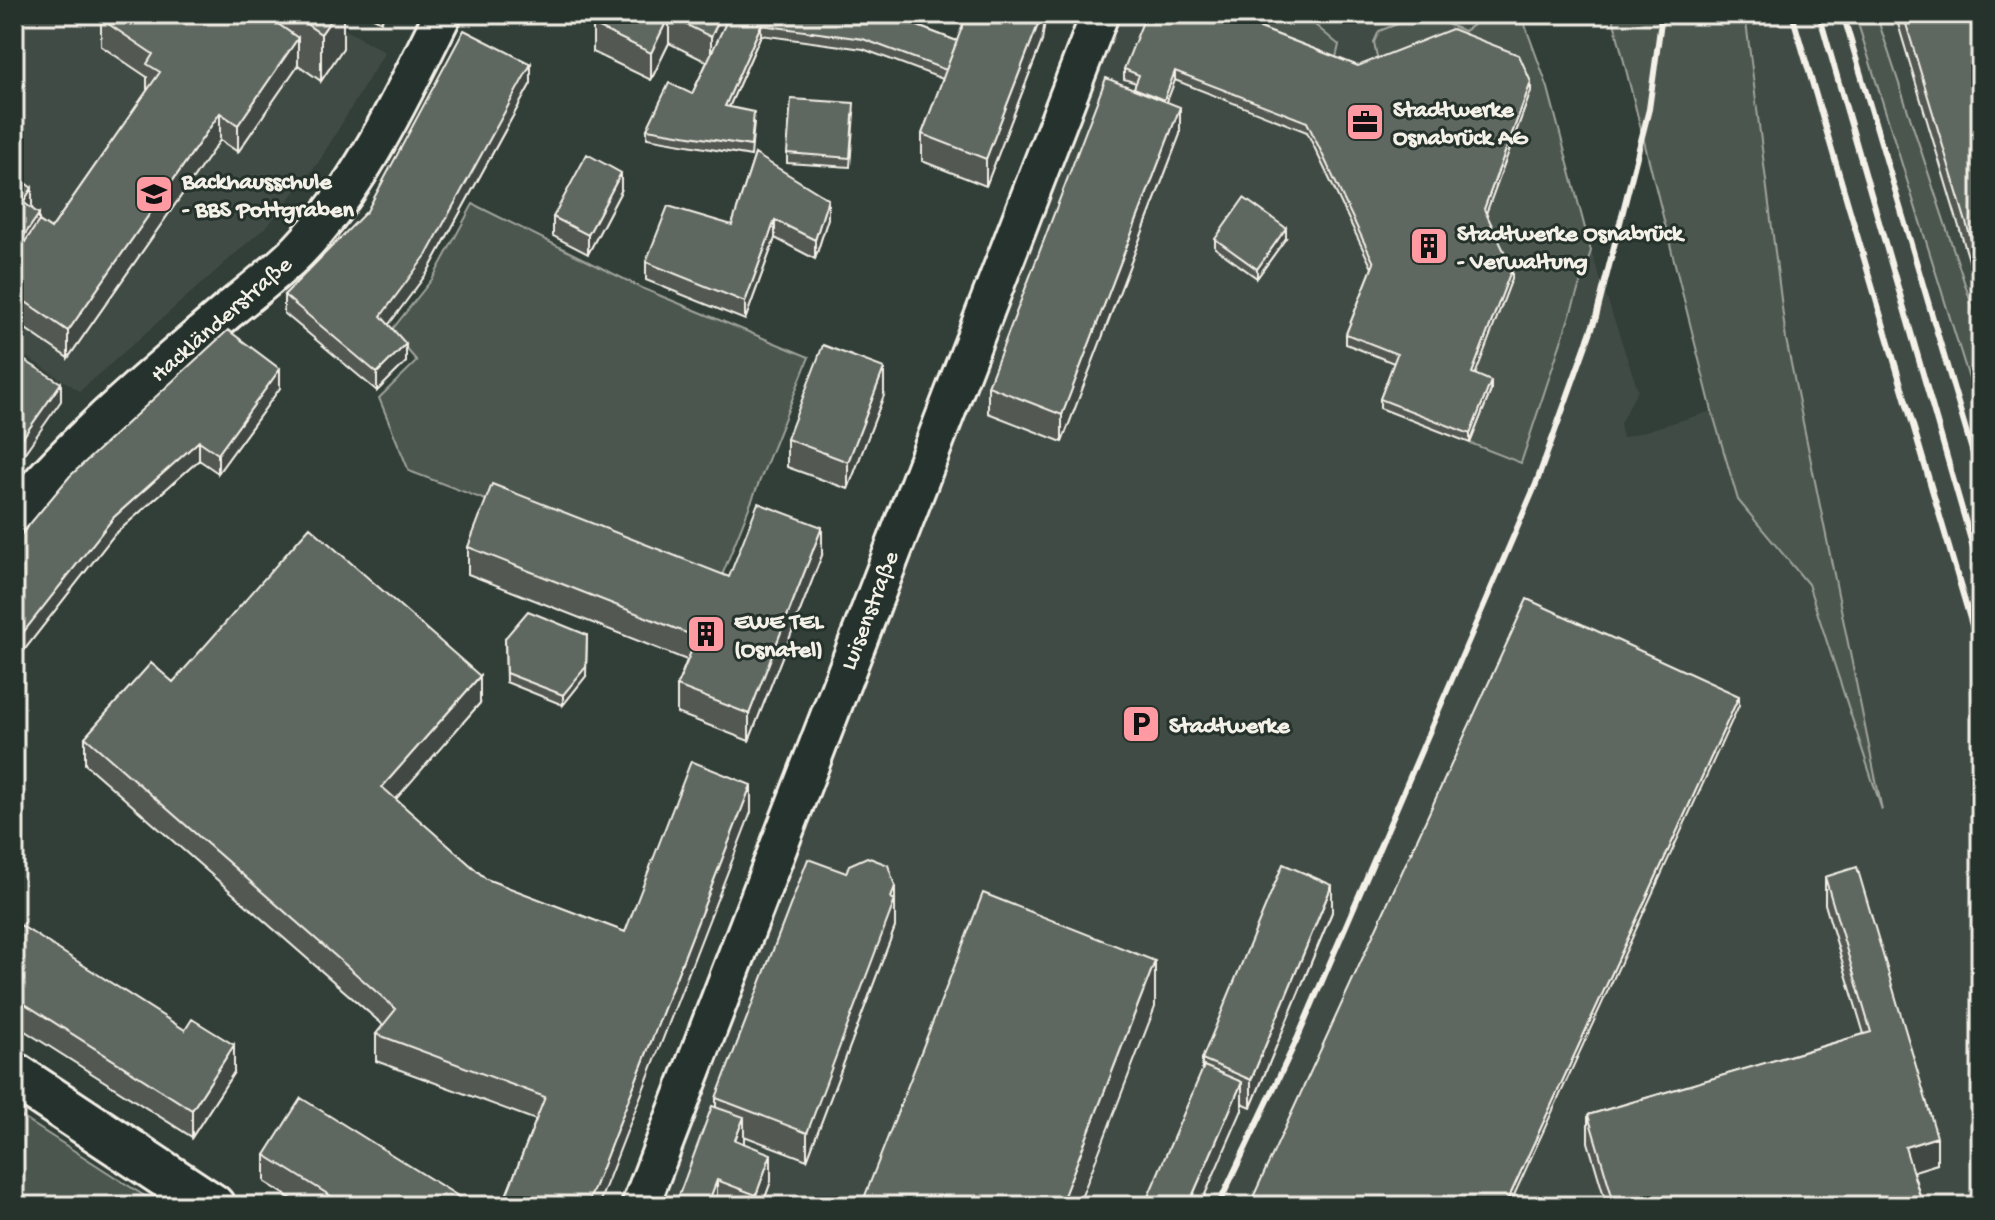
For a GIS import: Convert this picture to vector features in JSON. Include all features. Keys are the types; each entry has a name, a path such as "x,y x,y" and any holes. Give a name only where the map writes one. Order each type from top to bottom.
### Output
{"street":[{"name":"Hackländerstraße","path":"14,514 40,481 141,387 298,250 348,187 404,92 443,14"},
{"name":"Luisenstraße","path":"640,1206 1100,14"},
{"path":"14,1075 212,1206"}],"shaded area":[{"name":"Backhausschule - BBS Pottgraben","path":"14,14 318,14 385,52 318,163 269,224 80,391 14,349"},
{"path":"1100,14 1521,14 1548,88 1591,251 1638,390 1620,423 1622,438 1712,411 1738,500 1808,584 1879,800 1786,339 1745,14 1981,14 1981,1206 639,1206"},
{"path":"1247,14 1302,14 1339,45 1334,66 1255,35"},
{"path":"1423,14 1464,31 1489,14 1521,14 1548,88 1591,251 1521,463 1470,443 1491,391 1472,383 1379,67 1374,42 1379,31"},
{"path":"1612,14 1745,14 1786,339 1882,810 1808,584 1738,500 1712,411"},
{"path":"1855,14 1876,14 1981,333 1981,417"},
{"path":"473,204 644,289 809,357 717,588 409,471 379,398 417,361 391,331 433,278"},
{"path":"14,1112 160,1206 14,1206"}],"building":[{"path":"104,14 264,14 298,38 238,125 220,113 68,331 14,294 14,258 39,221 51,229 160,72 147,64 153,54 101,19"},
{"path":"292,14 335,14 321,34"},
{"path":"598,14 722,14 711,37 669,16 651,53 593,25"},
{"path":"730,14 886,14 957,41 946,70 863,39 761,25 725,106 754,112 751,146 647,129 669,83 692,94"},
{"path":"967,14 1042,14 986,159 922,134"},
{"name":"Stadtwerke Osnabrück - Verwaltung","path":"1146,14 1251,14 1255,26 1358,66 1452,29 1519,55 1531,82 1484,209 1512,268 1472,373 1491,381 1470,434 1380,399 1397,354 1346,334 1374,263 1307,122 1175,71 1164,100 1134,88 1139,75 1124,69"},
{"path":"1903,14 1981,14 1981,251 1975,252"},
{"path":"464,30 531,64 427,254 381,316 406,344 377,373 284,295 367,211"},
{"path":"1106,78 1180,107 1062,415 988,386"},
{"path":"791,99 854,103 850,158 787,153"},
{"path":"587,154 621,173 588,235 553,217"},
{"path":"755,154 828,199 815,240 775,220 745,302 646,262 668,206 732,225"},
{"path":"14,175 32,188 23,202 39,214 14,250"},
{"path":"1244,198 1286,228 1257,269 1215,239"},
{"path":"228,330 280,369 218,454 199,441 114,517 14,644 14,543 70,476"},
{"path":"823,345 884,368 848,462 787,439"},
{"path":"14,354 61,383 14,450"},
{"name":"EWE TEL (Osnatel)","path":"492,484 729,577 758,503 822,527 749,714 677,686 697,637 468,547"},
{"path":"310,527 480,676 382,787 486,879 625,932 691,761 751,785 587,1206 479,1206 506,1196 545,1097 376,1034 396,1009 85,737 151,663 173,682"},
{"path":"1527,599 1739,696 1505,1206 1249,1206"},
{"path":"528,611 587,635 586,667 563,695 506,673 505,638"},
{"path":"867,857 888,865 895,886 891,898 895,900 807,1133 716,1098 808,859 846,873 849,865"},
{"path":"1283,864 1332,885 1251,1080 1202,1059"},
{"path":"1857,867 1937,1137 1905,1147 1923,1206 1615,1206 1588,1115 1871,1032 1825,877"},
{"path":"983,893 1155,961 1060,1206 861,1206"},
{"path":"14,921 185,1030 192,1019 234,1045 192,1110 14,997"},
{"path":"1204,1066 1242,1082 1188,1206 1144,1206"},
{"path":"301,1098 474,1206 347,1206 265,1155"},
{"path":"712,1106 744,1117 735,1140 771,1154 756,1195 717,1180 707,1206 675,1206"}],"railway":[{"path":"1218,1206 1298,1037 1536,484 1596,317 1649,109 1662,14"},
{"path":"1792,14 1981,656"},
{"path":"1819,14 1981,575"},
{"path":"1843,14 1981,481"}],"place":[{"name":"Stadtwerke Osnabrück AG","path":"1365,122"},
{"name":"Backhausschule - BBS Pottgraben","path":"154,194"},
{"name":"Stadtwerke Osnabrück - Verwaltung","path":"1429,246"},
{"name":"EWE TEL (Osnatel)","path":"706,634"},
{"name":"Stadtwerke","path":"1141,724"}]}
